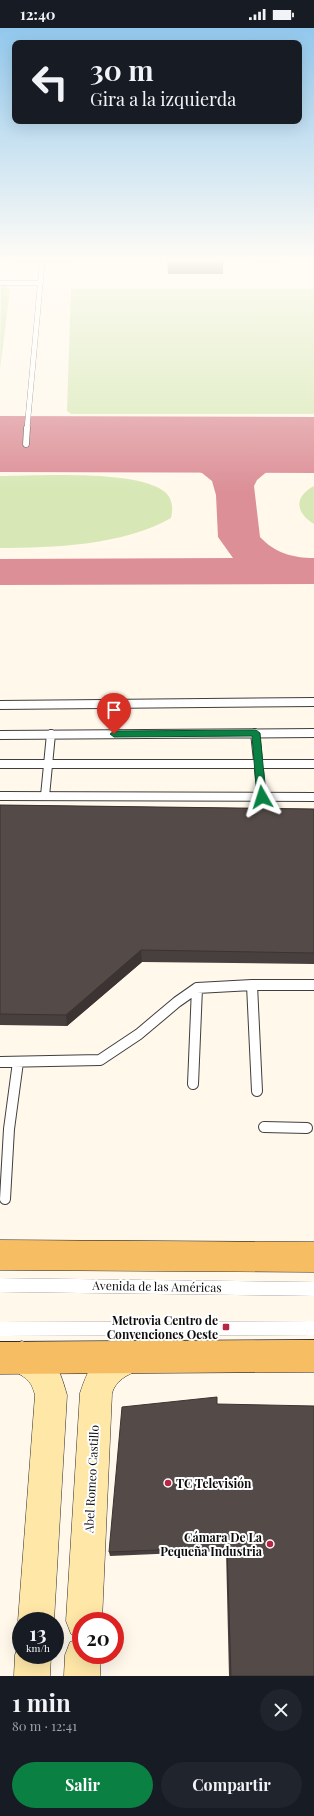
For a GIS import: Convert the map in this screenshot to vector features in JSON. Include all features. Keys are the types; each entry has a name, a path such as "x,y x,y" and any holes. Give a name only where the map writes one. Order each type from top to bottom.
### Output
{"main road":[{"path":"0,1254 314,1257"},
{"path":"11,1358 314,1356"}],"street":[{"name":"Abel Romeo Castillo","path":"84,1612 96,1394 99,1381 106,1370 116,1364 134,1357"},
{"path":"11,1358 36,1364 44,1371 51,1395 37,1612"},
{"path":"32,1676 33,1664"},
{"path":"82,1676 83,1664"}],"lane":[{"path":"26,444 35,337"},
{"path":"0,704 314,702"},
{"path":"256,733 262,797"},
{"path":"0,735 314,733"},
{"path":"45,796 51,734"},
{"path":"0,764 314,764"},
{"path":"0,796 314,797"},
{"path":"0,1062 100,1060 139,1034 177,1002 197,988 252,985 314,985"},
{"path":"252,985 257,1091"},
{"path":"193,1084 197,988"},
{"path":"5,1199 8,1129 18,1062"},
{"path":"264,1126 307,1128"},
{"name":"Avenida de las Américas","path":"0,1285 314,1289"},
{"path":"0,1329 314,1328"}],"green space":[{"path":"0,337 4,337 0,369"},
{"path":"69,337 314,337 314,414 71,414 67,411"},
{"path":"61,475 112,477 134,480 153,485 166,493 172,505 171,518 153,527 132,534 88,543 65,546 0,548 0,476"},
{"path":"314,486 314,524 303,515 299,505 303,495 307,490"}],"building":[{"path":"0,805 314,809 314,953 141,950 66,1015 0,1014"},
{"path":"217,1397 217,1404 314,1406 314,1676 231,1676 227,1547 109,1552 122,1407"}],"taxiway":[{"path":"0,442 26,444"},
{"path":"128,444 187,453 202,458 216,465 227,473 234,486"},
{"path":"234,486 238,477 246,468 267,456 292,449 314,446"},
{"path":"234,486 239,537 244,545 256,556 271,564 297,571"},
{"path":"0,572 314,571"}],"runway":[{"path":"0,444 314,445"}],"place":[{"name":"Metrovia Centro de Convenciones Oeste","path":"226,1327"},
{"name":"TC Televisión","path":"168,1483"},
{"name":"Cámara De La Pequeña Industria","path":"270,1544"}],"route":[{"path":"114,734 256,733 262,797"}]}
